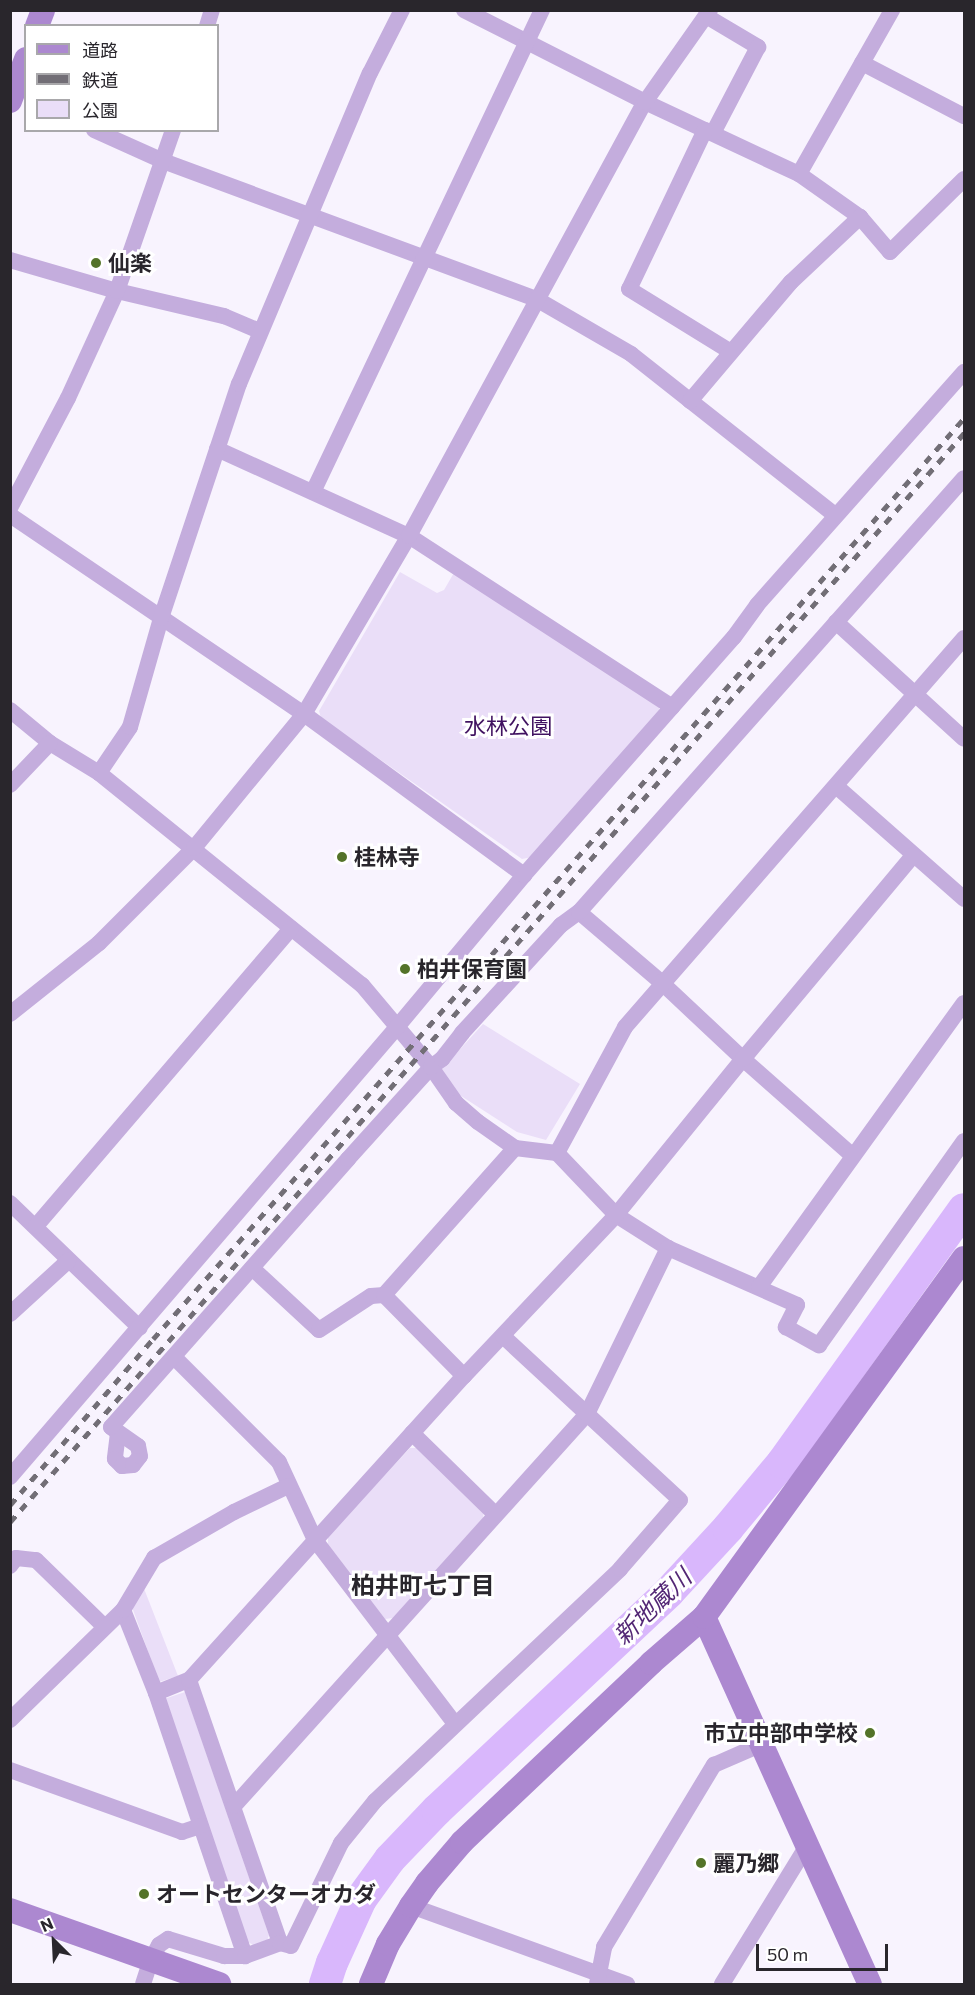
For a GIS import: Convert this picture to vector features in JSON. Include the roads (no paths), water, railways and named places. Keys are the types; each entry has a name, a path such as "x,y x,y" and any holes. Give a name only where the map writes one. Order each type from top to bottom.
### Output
{"street":[{"path":"99,773 130,727 161,618 217,449 261,331 370,73 402,10"},
{"path":"464,10 645,102 799,174 860,217 890,252 964,180"},
{"path":"313,492 542,10"},
{"path":"799,174 892,10"},
{"path":"10,1014 99,943 194,848 304,714 409,536 645,102 708,13 758,47 709,132 629,289 731,352"},
{"path":"862,63 964,116"},
{"path":"15,97 24,66"},
{"path":"98,132 163,161 538,300 632,354 836,515"},
{"path":"10,508 68,398 117,291 171,132"},
{"path":"690,401 791,282 860,217"},
{"path":"10,260 117,291 224,316 261,331"},
{"path":"10,1477 397,1027 524,875 672,707 836,515 964,372"},
{"path":"217,449 409,536 672,707"},
{"path":"118,1433 111,1427 431,1067 442,1059 462,1033 561,925 579,912 964,478"},
{"path":"10,515 304,714 524,875"},
{"path":"836,622 964,739"},
{"path":"557,1153 625,1027 661,982 964,638"},
{"path":"10,710 50,743 99,773 362,985 431,1067 456,1103 515,1148 557,1153 616,1215 668,1248 797,1305 786,1327 819,1345 964,1141"},
{"path":"10,785 50,743"},
{"path":"836,786 964,899"},
{"path":"156,1693 189,1680 464,1376 616,1215 742,1059 913,856"},
{"path":"579,912 661,982 742,1059 852,1155"},
{"path":"36,1226 291,928"},
{"path":"759,1287 852,1155 964,1003"},
{"path":"252,1268 319,1330 371,1296 384,1295 515,1148"},
{"path":"10,1203 140,1328"},
{"path":"234,1806 587,1414 668,1248"},
{"path":"371,1984 388,1944 411,1906 427,1882 462,1842 651,1663 704,1617 869,1382 964,1258"},
{"path":"10,1314 68,1261"},
{"path":"384,1295 464,1376"},
{"path":"143,1984 159,1945 168,1939 224,1956 245,1956 280,1943 291,1946 341,1843 375,1801 620,1569 680,1500 503,1336"},
{"path":"174,1357 279,1462 288,1486 315,1540 455,1724"},
{"path":"412,1433 496,1515"},
{"path":"10,1720 123,1610 154,1558 234,1512 288,1486"},
{"path":"10,1566 16,1558 36,1560 105,1627"},
{"path":"123,1610 156,1693 245,1956"},
{"path":"704,1617 870,1984"},
{"path":"189,1680 280,1943"},
{"path":"598,1979 604,1947 714,1765 762,1744"},
{"path":"10,1770 182,1832 200,1826"},
{"path":"722,1984 807,1844"},
{"path":"411,1906 598,1979 627,1984"},
{"path":"10,1910 219,1984"}],"waterway":[{"name":"新地蔵川","path":"325,1984 361,1899 390,1859 437,1810 669,1592 728,1528 782,1463 964,1209"}],"railway":[{"path":"10,1505 153,1339 964,418"},
{"path":"10,1522 964,433"}],"place":[{"name":"仙楽","path":"96,263"},
{"name":"桂林寺","path":"342,857"},
{"name":"柏井保育園","path":"405,969"},
{"name":"市立中部中学校","path":"870,1733"},
{"name":"麗乃郷","path":"701,1863"},
{"name":"オートセンターオカダ","path":"144,1894"}],"district":[{"name":"柏井町七丁目","path":"423,1585"}],"park label":[{"name":"水林公園","path":"508,726"}]}
